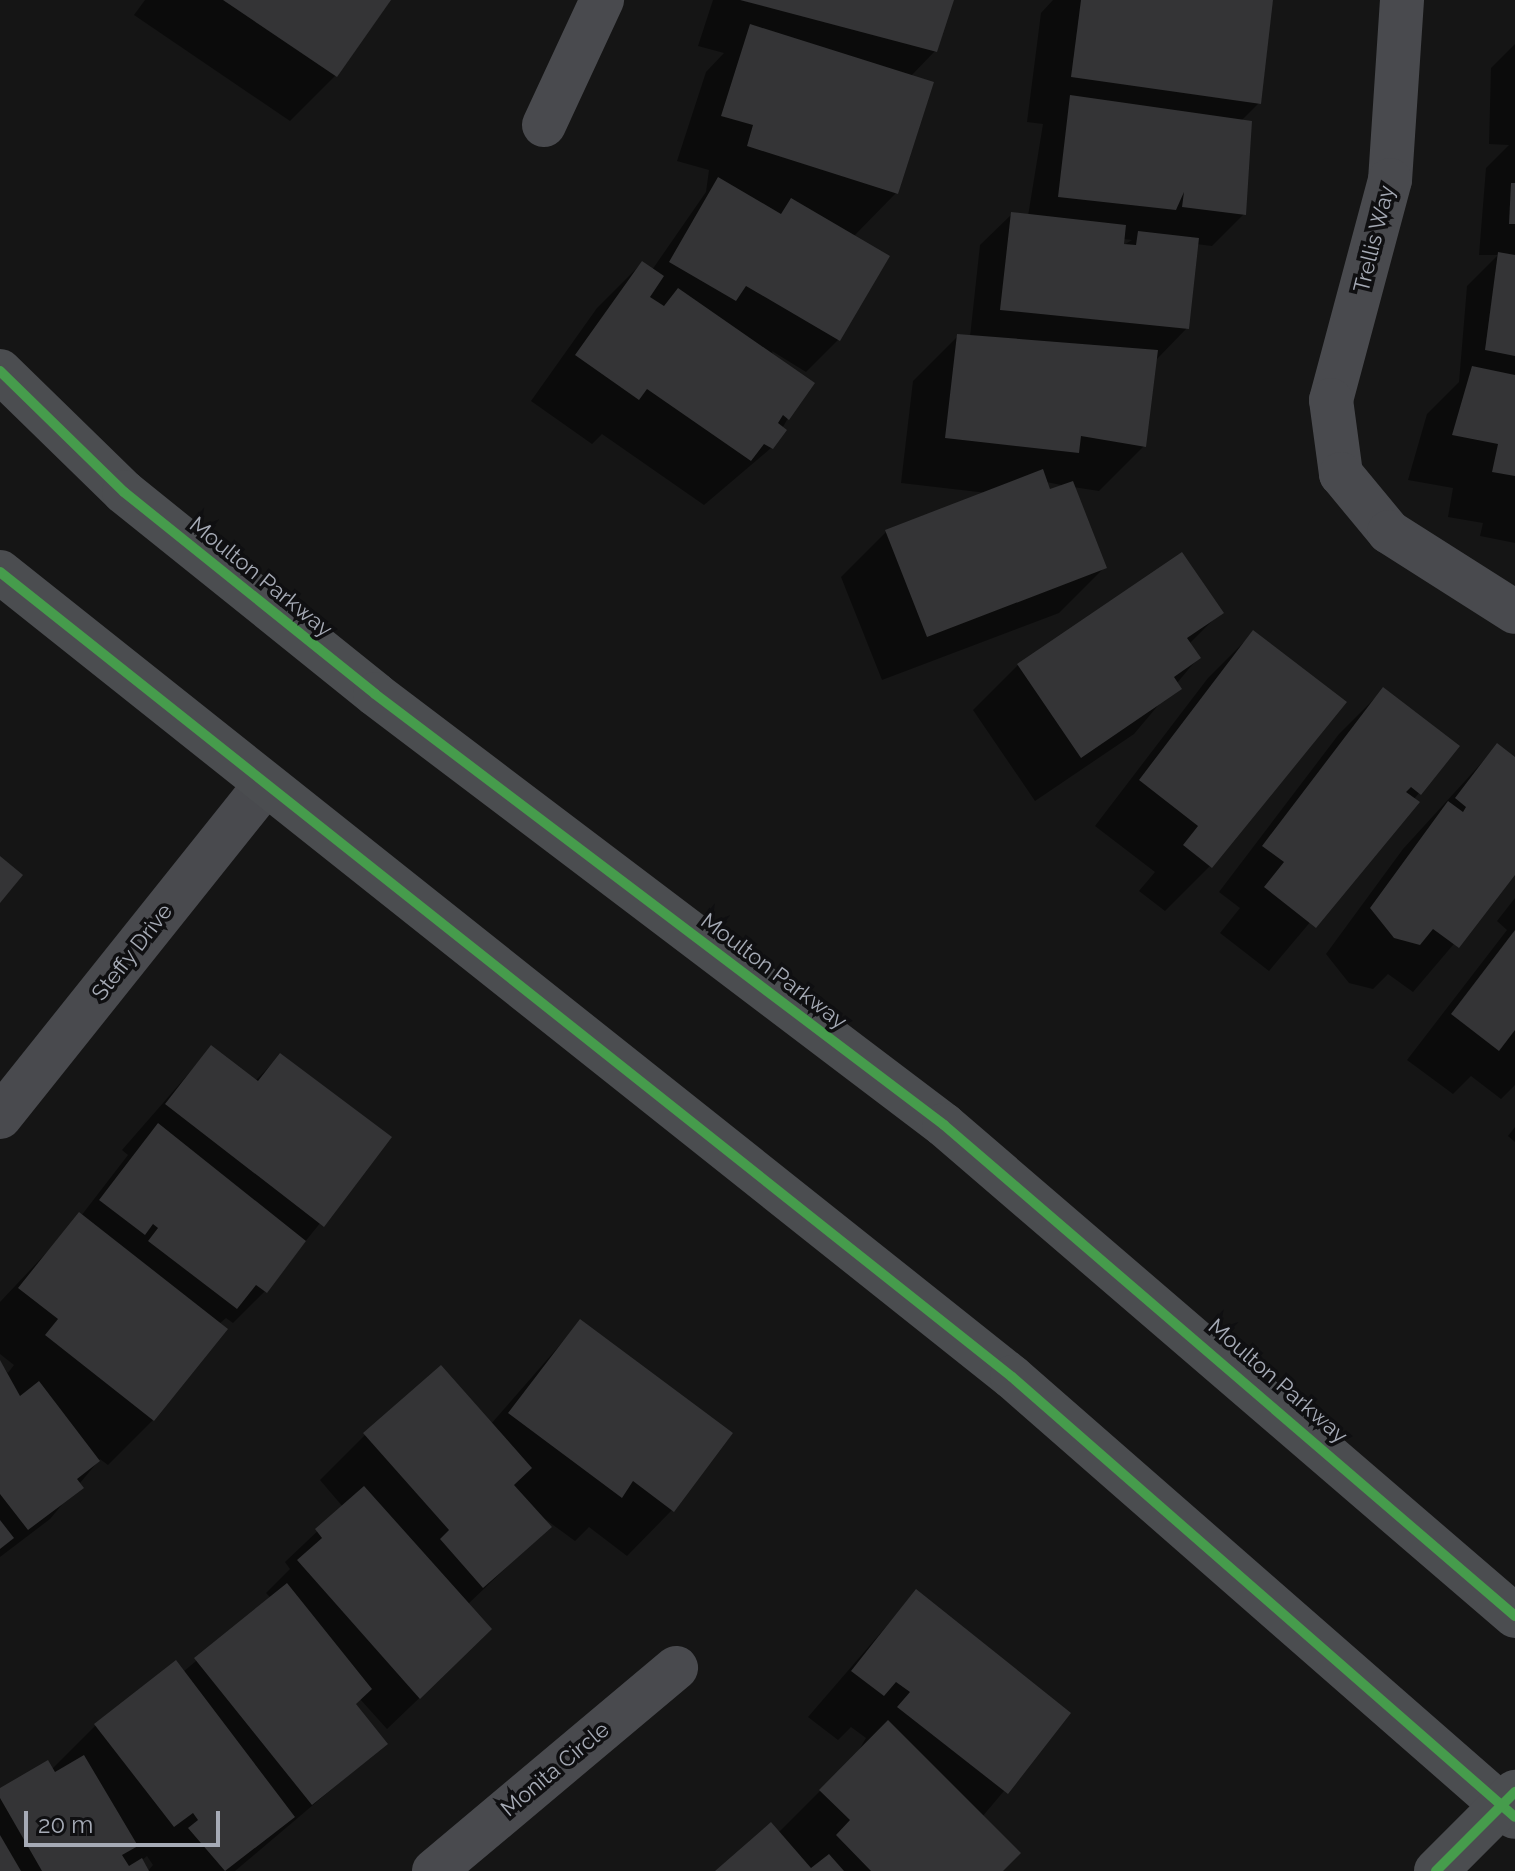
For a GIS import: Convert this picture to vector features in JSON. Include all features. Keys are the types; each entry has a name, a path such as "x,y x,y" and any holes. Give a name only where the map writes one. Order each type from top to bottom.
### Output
{"main road":[{"name":"Moulton Parkway","path":"0,371 124,492 375,694 944,1125 1515,1616"},
{"path":"0,572 264,786 894,1280 1511,1804 1436,1871"}],"street":[{"path":"544,125 602,0"},
{"name":"Trellis Way","path":"1402,0 1390,180 1331,400 1341,474 1389,532 1515,612"},
{"name":"Steffy Drive","path":"0,1117 264,786"},
{"name":"Monita Circle","path":"434,1871 676,1668"}],"building":[{"path":"223,0 391,0 337,77"},
{"path":"740,0 954,0 937,52"},
{"path":"1081,0 1273,0 1261,104 1071,77"},
{"path":"750,24 934,82 898,194 747,146 753,125 721,116"},
{"path":"1070,95 1252,121 1246,215 1182,207 1184,192 1176,210 1058,197"},
{"path":"718,177 781,214 791,198 890,256 840,341 746,286 736,301 669,262"},
{"path":"1511,183 1515,183 1515,224 1509,224"},
{"path":"1011,212 1126,225 1124,244 1136,245 1138,231 1199,238 1189,329 1000,310"},
{"path":"1498,252 1515,255 1515,356 1485,350"},
{"path":"642,261 664,276 650,297 664,306 678,288 815,383 789,420 783,415 778,423 787,430 773,449 764,444 751,461 647,389 639,400 575,355"},
{"path":"957,334 1158,350 1146,447 1081,436 1079,453 945,438"},
{"path":"1472,366 1515,375 1515,476 1492,472 1498,444 1452,435"},
{"path":"1043,469 1050,489 1073,481 1107,568 927,637 885,530"},
{"path":"1182,552 1224,613 1187,638 1201,658 1174,677 1182,689 1081,758 1017,664"},
{"path":"1253,630 1347,702 1212,868 1183,845 1198,826 1139,780"},
{"path":"1383,687 1460,746 1421,795 1411,787 1406,792 1420,802 1316,928 1264,887 1284,862 1262,846"},
{"path":"1497,743 1515,757 1515,875 1459,948 1433,929 1420,945 1394,938 1370,908 1448,801 1463,812 1466,807 1455,798"},
{"path":"0,856 23,875 0,903"},
{"path":"1515,930 1515,1030 1499,1051 1451,1014"},
{"path":"211,1045 258,1081 280,1053 392,1137 324,1227 165,1104"},
{"path":"158,1123 306,1241 267,1293 256,1285 237,1309 148,1241 158,1228 153,1224 145,1235 99,1200"},
{"path":"79,1212 228,1329 154,1421 45,1335 58,1319 18,1288"},
{"path":"580,1319 733,1433 674,1512 633,1481 622,1498 508,1413"},
{"path":"0,1360 20,1396 39,1381 100,1461 77,1479 84,1488 28,1530 0,1494"},
{"path":"441,1365 532,1468 514,1485 552,1527 483,1588 440,1539 449,1530 363,1433"},
{"path":"364,1486 492,1629 420,1699 297,1560 322,1538 315,1529"},
{"path":"0,1520 14,1538 0,1549"},
{"path":"287,1583 372,1689 356,1704 388,1744 312,1805 194,1658"},
{"path":"916,1589 1071,1713 1008,1794 897,1707 910,1692 896,1682 884,1696 851,1671"},
{"path":"176,1660 295,1817 225,1871 188,1828 198,1820 193,1813 174,1827 94,1724"},
{"path":"888,1720 1021,1853 1003,1871 871,1871 836,1835 850,1820 819,1790"},
{"path":"84,1755 138,1846 122,1855 129,1866 142,1858 149,1871 42,1871 0,1798 0,1788 48,1760 55,1772"},
{"path":"771,1822 811,1868 829,1854 844,1871 715,1871"},
{"path":"0,1835 21,1871 0,1871"}],"cycle path":[{"path":"0,371 124,492 375,694 944,1125 1515,1616"},
{"path":"0,572 1012,1377 1515,1817"},
{"path":"1436,1871 1515,1792"}]}
